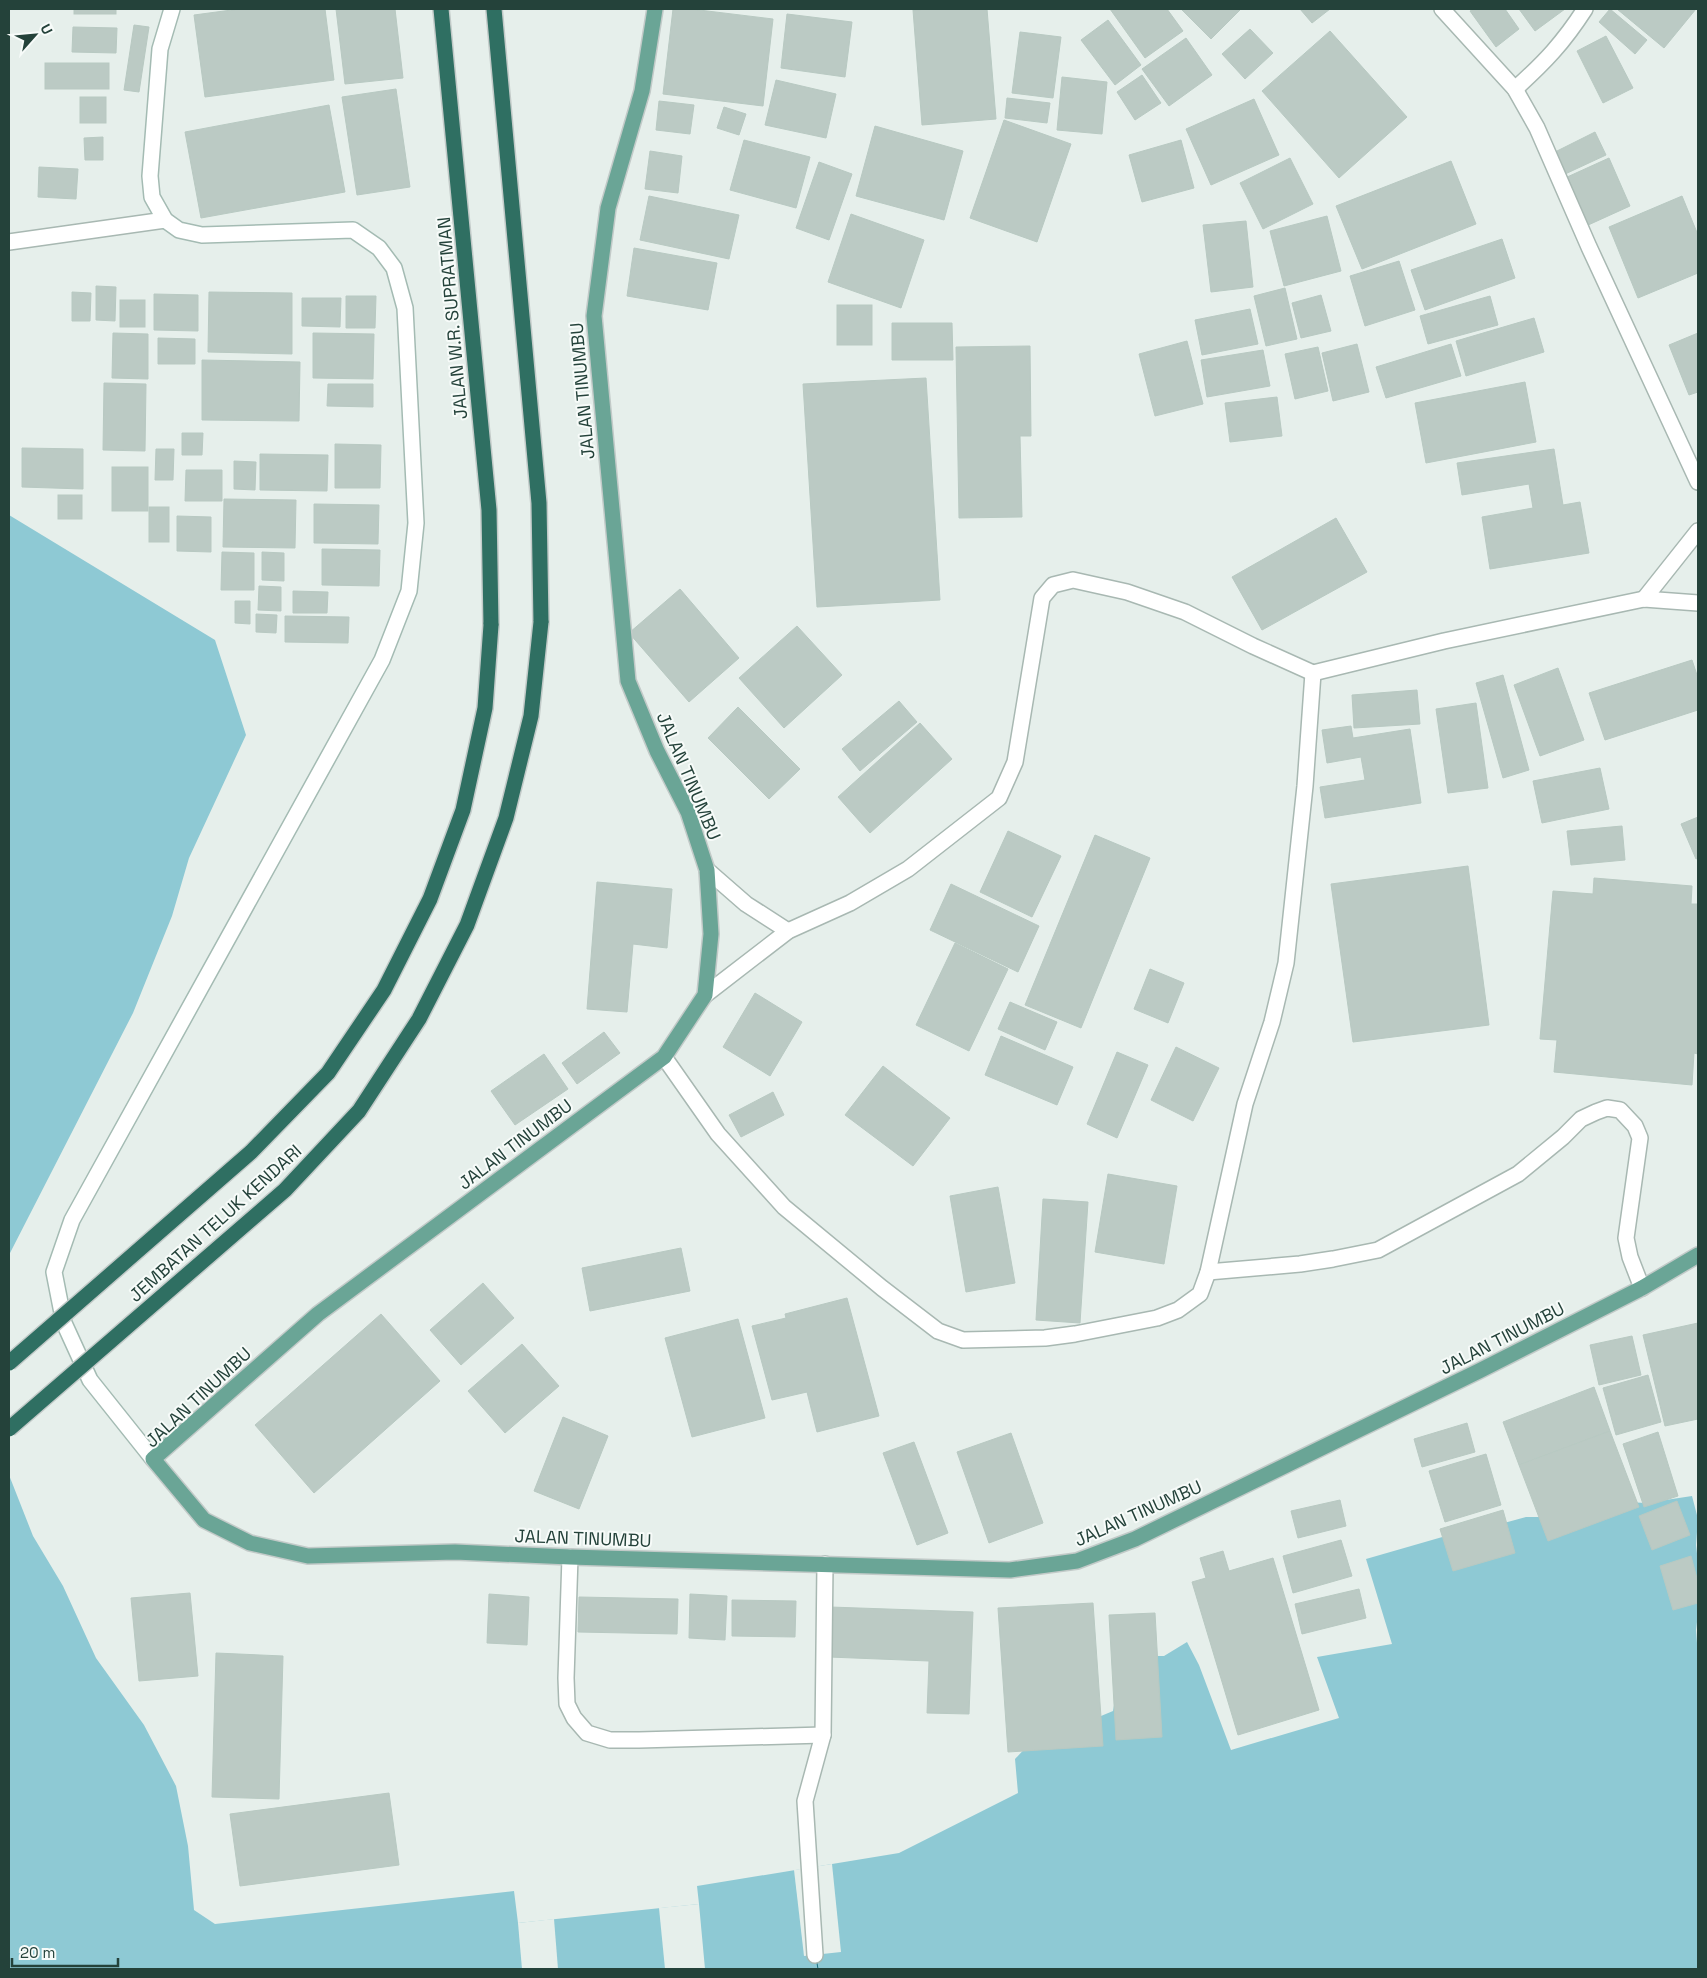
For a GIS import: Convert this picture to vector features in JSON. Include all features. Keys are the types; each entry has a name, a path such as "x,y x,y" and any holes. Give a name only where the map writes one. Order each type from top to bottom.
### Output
{"highway":[{"name":"JALAN W.R. SUPRATMAN","path":"441,9 489,510 492,625"},
{"name":"JEMBATAN TELUK KENDARI","path":"9,1429 284,1190 359,1111 419,1019 467,925 506,818 531,716 541,622 539,503 494,9"},
{"name":"JEMBATAN TELUK KENDARI","path":"9,1362 251,1152 328,1073 384,990 430,900 463,810 484,708 492,625"}],"main road":[{"name":"JALAN TINUMBU","path":"655,9 642,91 608,208 594,316 628,681 657,751 688,812 708,870 711,934 705,995 664,1057 318,1314 153,1459 204,1520 250,1544 308,1556 455,1552 570,1558 1010,1570 1077,1561 1135,1538 1479,1371 1642,1288 1698,1255"}],"street":[{"path":"153,1459 90,1380 64,1323 54,1272 72,1220 382,660 408,591 416,523 405,308 394,268 379,248 353,230 202,235 179,230 165,220 152,197 150,176 160,49 172,9"},
{"path":"1442,9 1516,89 1537,128 1589,247 1698,482"},
{"path":"1516,89 1545,62 1567,37 1585,9"},
{"path":"9,242 165,220"},
{"path":"1644,599 1698,531"},
{"path":"705,995 788,931 850,903 908,869 999,798 1015,762 1042,598 1053,585 1073,580 1127,592 1186,612 1253,646 1313,673 1444,641 1644,599 1698,603"},
{"path":"664,1057 718,1134 784,1207 882,1288 938,1331 963,1340 1045,1338 1157,1318 1178,1310 1200,1294 1208,1272 1245,1104 1272,1022 1286,963 1305,786 1313,673"},
{"path":"708,870 746,904 788,931"},
{"path":"1208,1272 1300,1264 1378,1250 1518,1174 1563,1137 1580,1120 1607,1108 1620,1110 1635,1126 1640,1138 1626,1238 1630,1257 1642,1288"},
{"path":"570,1558 566,1678 567,1704 574,1718 587,1733 610,1740 824,1735"},
{"path":"815,1955 805,1801 824,1735 824,1564"}],"water":[{"path":"9,515 215,640 246,735 189,858 172,916 133,1013 9,1255"},
{"path":"9,1475 33,1536 63,1586 96,1658 144,1725 176,1786 188,1846 194,1910 215,1924 514,1891 518,1923 699,1904 697,1886 899,1853 1018,1793 1015,1759 1032,1741 1077,1726 1113,1711 1119,1678 1154,1656 1164,1656 1187,1642 1199,1665 1231,1750 1339,1718 1317,1657 1392,1644 1366,1559 1477,1527 1526,1517 1550,1517 1626,1502 1646,1503 1692,1496 1698,1519 1696,1545 1698,1562 1698,1614 1696,1630 1698,1656 1698,1969 9,1969"}],"pier":[{"path":"832,1864 841,1952 804,1956 794,1870"},
{"path":"699,1904 705,1969 665,1969 659,1908"},
{"path":"554,1919 558,1969 522,1969 518,1923"}],"building":[{"path":"74,9 116,9 116,14 74,14"},
{"path":"239,9 325,9 334,80 205,97 194,15"},
{"path":"336,9 395,9 403,78 345,84"},
{"path":"673,9 691,9 773,19 763,106 663,94"},
{"path":"987,9 996,119 922,125 913,10"},
{"path":"1110,9 1167,9 1183,31 1145,58"},
{"path":"1181,9 1241,9 1211,39"},
{"path":"1300,9 1330,9 1312,23"},
{"path":"1474,9 1505,9 1519,29 1496,47 1470,11"},
{"path":"1519,9 1565,9 1535,31"},
{"path":"1610,9 1647,40 1635,54 1599,22"},
{"path":"1617,9 1696,9 1664,48"},
{"path":"787,14 852,22 845,77 781,68"},
{"path":"1108,20 1141,65 1115,85 1081,40"},
{"path":"134,25 149,27 139,92 124,90"},
{"path":"73,27 117,28 116,53 72,52"},
{"path":"1250,29 1273,53 1245,79 1222,54"},
{"path":"1330,31 1407,117 1339,178 1262,91"},
{"path":"1020,32 1061,37 1053,98 1012,93"},
{"path":"1606,36 1633,88 1603,103 1577,51"},
{"path":"1186,38 1212,75 1169,106 1142,69"},
{"path":"45,63 109,63 109,89 45,89"},
{"path":"1142,75 1161,103 1135,120 1117,92"},
{"path":"1062,77 1107,82 1102,134 1057,130"},
{"path":"776,80 836,94 826,138 765,125"},
{"path":"396,89 410,187 357,195 342,97"},
{"path":"80,97 106,97 106,123 80,123"},
{"path":"1007,98 1050,103 1047,123 1005,118"},
{"path":"1254,99 1279,155 1211,185 1186,129"},
{"path":"659,101 694,105 690,134 656,130"},
{"path":"329,105 345,192 201,218 185,132"},
{"path":"724,107 746,114 739,135 717,128"},
{"path":"1004,120 1071,144 1037,242 970,218"},
{"path":"875,126 963,151 944,220 856,196"},
{"path":"1595,132 1606,155 1563,175 1553,153"},
{"path":"103,137 103,160 85,160 84,138"},
{"path":"744,140 810,157 796,208 730,190"},
{"path":"1181,140 1194,188 1142,202 1129,155"},
{"path":"650,151 682,156 678,193 645,189"},
{"path":"1290,158 1313,204 1263,229 1240,183"},
{"path":"1609,158 1630,206 1586,226 1565,178"},
{"path":"1451,161 1476,224 1362,269 1336,206"},
{"path":"819,162 852,174 829,240 796,228"},
{"path":"39,167 78,169 76,199 38,197"},
{"path":"649,196 739,215 729,259 640,240"},
{"path":"1682,196 1698,235 1698,273 1638,298 1609,227"},
{"path":"851,214 924,240 901,308 828,282"},
{"path":"1327,216 1341,271 1284,286 1270,231"},
{"path":"1246,221 1253,287 1211,292 1203,225"},
{"path":"1502,239 1515,278 1425,310 1411,270"},
{"path":"634,248 717,263 708,310 627,296"},
{"path":"1399,261 1415,310 1365,326 1350,276"},
{"path":"96,286 116,287 115,321 96,320"},
{"path":"1285,288 1297,339 1266,346 1254,296"},
{"path":"72,292 91,293 90,321 72,321"},
{"path":"209,292 292,293 292,354 208,352"},
{"path":"154,294 198,295 198,331 154,330"},
{"path":"1321,295 1331,331 1301,338 1292,303"},
{"path":"346,296 376,296 375,328 346,328"},
{"path":"1490,296 1498,325 1428,344 1420,316"},
{"path":"302,298 341,298 340,327 302,326"},
{"path":"120,300 145,300 145,327 120,327"},
{"path":"837,305 872,305 872,345 837,345"},
{"path":"1250,309 1258,344 1202,355 1195,320"},
{"path":"1534,318 1544,352 1466,376 1456,341"},
{"path":"892,323 952,323 953,360 892,360"},
{"path":"113,333 148,334 148,379 112,378"},
{"path":"313,333 374,334 373,379 313,378"},
{"path":"1698,333 1698,392 1689,395 1669,345"},
{"path":"158,338 195,339 195,364 158,364"},
{"path":"1187,341 1203,404 1155,416 1139,354"},
{"path":"1357,344 1369,392 1333,401 1322,353"},
{"path":"1451,344 1461,376 1386,398 1376,367"},
{"path":"1030,346 1031,436 1020,436 1022,517 959,518 956,347"},
{"path":"1318,347 1328,391 1295,399 1285,354"},
{"path":"1263,350 1270,386 1207,397 1201,360"},
{"path":"202,360 300,362 299,421 202,420"},
{"path":"926,378 940,600 817,607 803,384"},
{"path":"1525,382 1536,442 1426,463 1415,403"},
{"path":"104,383 146,384 145,451 103,450"},
{"path":"328,384 373,384 373,407 327,406"},
{"path":"1277,397 1282,436 1230,442 1225,403"},
{"path":"182,433 203,433 202,455 182,455"},
{"path":"335,444 381,445 380,488 335,488"},
{"path":"22,448 83,449 83,489 22,487"},
{"path":"156,449 174,449 173,480 155,480"},
{"path":"1554,449 1563,505 1580,502 1589,553 1490,569 1482,517 1533,508 1529,484 1462,495 1457,463"},
{"path":"260,454 328,455 327,491 260,490"},
{"path":"234,461 256,462 255,490 234,489"},
{"path":"112,467 148,467 148,511 112,511"},
{"path":"186,470 222,470 222,501 185,501"},
{"path":"58,495 82,495 82,519 58,519"},
{"path":"224,499 296,500 295,548 223,547"},
{"path":"314,504 379,505 378,544 314,543"},
{"path":"149,507 169,507 169,542 149,542"},
{"path":"177,516 211,517 211,552 177,551"},
{"path":"1336,518 1367,572 1262,630 1232,577"},
{"path":"322,549 380,550 379,586 322,585"},
{"path":"222,552 254,553 254,590 221,590"},
{"path":"262,552 284,553 284,581 262,580"},
{"path":"259,586 281,587 281,611 258,610"},
{"path":"680,589 739,658 689,702 629,633"},
{"path":"293,591 328,592 327,613 293,613"},
{"path":"235,601 250,601 250,624 235,623"},
{"path":"256,614 277,615 276,633 256,632"},
{"path":"285,616 349,617 348,643 285,642"},
{"path":"797,626 842,675 784,728 739,678"},
{"path":"1692,660 1698,678 1698,710 1605,740 1589,693"},
{"path":"1558,668 1584,740 1540,756 1514,685"},
{"path":"1503,675 1529,770 1503,778 1476,683"},
{"path":"1417,690 1420,724 1354,728 1352,695"},
{"path":"899,701 917,722 860,771 842,749"},
{"path":"1476,703 1488,788 1448,793 1436,709"},
{"path":"738,707 800,769 769,799 708,738"},
{"path":"920,723 952,759 870,833 838,797"},
{"path":"1351,726 1353,738 1410,729 1421,803 1325,818 1320,787 1365,780 1361,757 1327,763 1322,730"},
{"path":"1600,768 1609,809 1542,823 1533,781"},
{"path":"1698,817 1698,858 1696,859 1681,824"},
{"path":"1622,826 1625,860 1571,865 1567,831"},
{"path":"1008,831 1061,856 1032,917 980,892"},
{"path":"1095,835 1150,858 1081,1028 1025,1005"},
{"path":"1468,866 1489,1025 1353,1042 1331,884"},
{"path":"1594,878 1692,886 1691,904 1698,904 1698,1054 1694,1053 1692,1085 1554,1072 1557,1040 1540,1039 1553,891 1593,894"},
{"path":"597,882 672,889 667,948 633,944 627,1012 587,1009"},
{"path":"951,884 1039,926 1018,972 930,930"},
{"path":"955,943 1008,969 969,1051 916,1025"},
{"path":"1150,969 1184,983 1168,1023 1134,1009"},
{"path":"755,993 802,1022 770,1076 723,1047"},
{"path":"1010,1002 1057,1022 1045,1050 998,1029"},
{"path":"604,1032 620,1053 577,1084 562,1063"},
{"path":"1001,1036 1073,1067 1057,1105 985,1075"},
{"path":"1176,1047 1219,1068 1193,1121 1151,1100"},
{"path":"1117,1052 1148,1065 1117,1138 1087,1124"},
{"path":"544,1054 568,1089 515,1125 491,1091"},
{"path":"883,1066 950,1118 913,1166 845,1115"},
{"path":"773,1092 784,1115 741,1137 729,1115"},
{"path":"1108,1174 1177,1186 1164,1264 1095,1252"},
{"path":"998,1187 1015,1283 966,1292 950,1196"},
{"path":"1043,1199 1088,1202 1080,1323 1036,1320"},
{"path":"681,1248 690,1291 590,1311 582,1268"},
{"path":"483,1283 514,1318 461,1365 430,1330"},
{"path":"847,1298 879,1416 817,1432 807,1392 772,1400 752,1326 786,1318 785,1314"},
{"path":"381,1314 440,1381 314,1493 255,1425"},
{"path":"738,1319 765,1418 692,1437 665,1338"},
{"path":"1698,1323 1698,1419 1665,1426 1643,1335"},
{"path":"1632,1336 1641,1375 1599,1385 1590,1345"},
{"path":"522,1344 559,1386 505,1433 468,1391"},
{"path":"1648,1375 1661,1422 1616,1435 1603,1388"},
{"path":"1594,1387 1610,1431 1519,1465 1503,1422"},
{"path":"563,1417 608,1436 579,1509 534,1491"},
{"path":"1467,1423 1475,1452 1422,1467 1414,1439"},
{"path":"1610,1431 1639,1507 1548,1541 1519,1465"},
{"path":"1658,1432 1678,1496 1644,1507 1623,1444"},
{"path":"1011,1433 1043,1523 989,1543 957,1452"},
{"path":"914,1442 948,1533 917,1545 883,1453"},
{"path":"1486,1454 1501,1505 1445,1522 1429,1471"},
{"path":"1340,1500 1346,1526 1298,1538 1291,1511"},
{"path":"1677,1501 1690,1535 1652,1550 1639,1516"},
{"path":"1503,1510 1515,1553 1453,1571 1440,1529"},
{"path":"1341,1540 1352,1576 1293,1593 1283,1556"},
{"path":"1223,1551 1229,1571 1273,1558 1319,1710 1238,1735 1192,1582 1206,1578 1200,1558"},
{"path":"1691,1556 1698,1582 1698,1603 1673,1610 1660,1566"},
{"path":"1359,1589 1366,1618 1302,1634 1295,1604"},
{"path":"190,1593 198,1676 139,1681 131,1598"},
{"path":"489,1594 529,1597 527,1645 487,1643"},
{"path":"690,1594 727,1596 725,1640 689,1638"},
{"path":"579,1597 678,1599 677,1634 578,1632"},
{"path":"732,1600 796,1601 795,1637 732,1636"},
{"path":"1093,1603 1103,1746 1008,1752 998,1608"},
{"path":"830,1607 973,1612 969,1714 927,1713 929,1661 829,1657"},
{"path":"1155,1613 1162,1737 1116,1740 1109,1615"},
{"path":"216,1653 283,1656 279,1799 212,1797"},
{"path":"389,1793 399,1865 240,1886 230,1814"}],"ferry route":[{"path":"817,1963 818,1969"}]}
